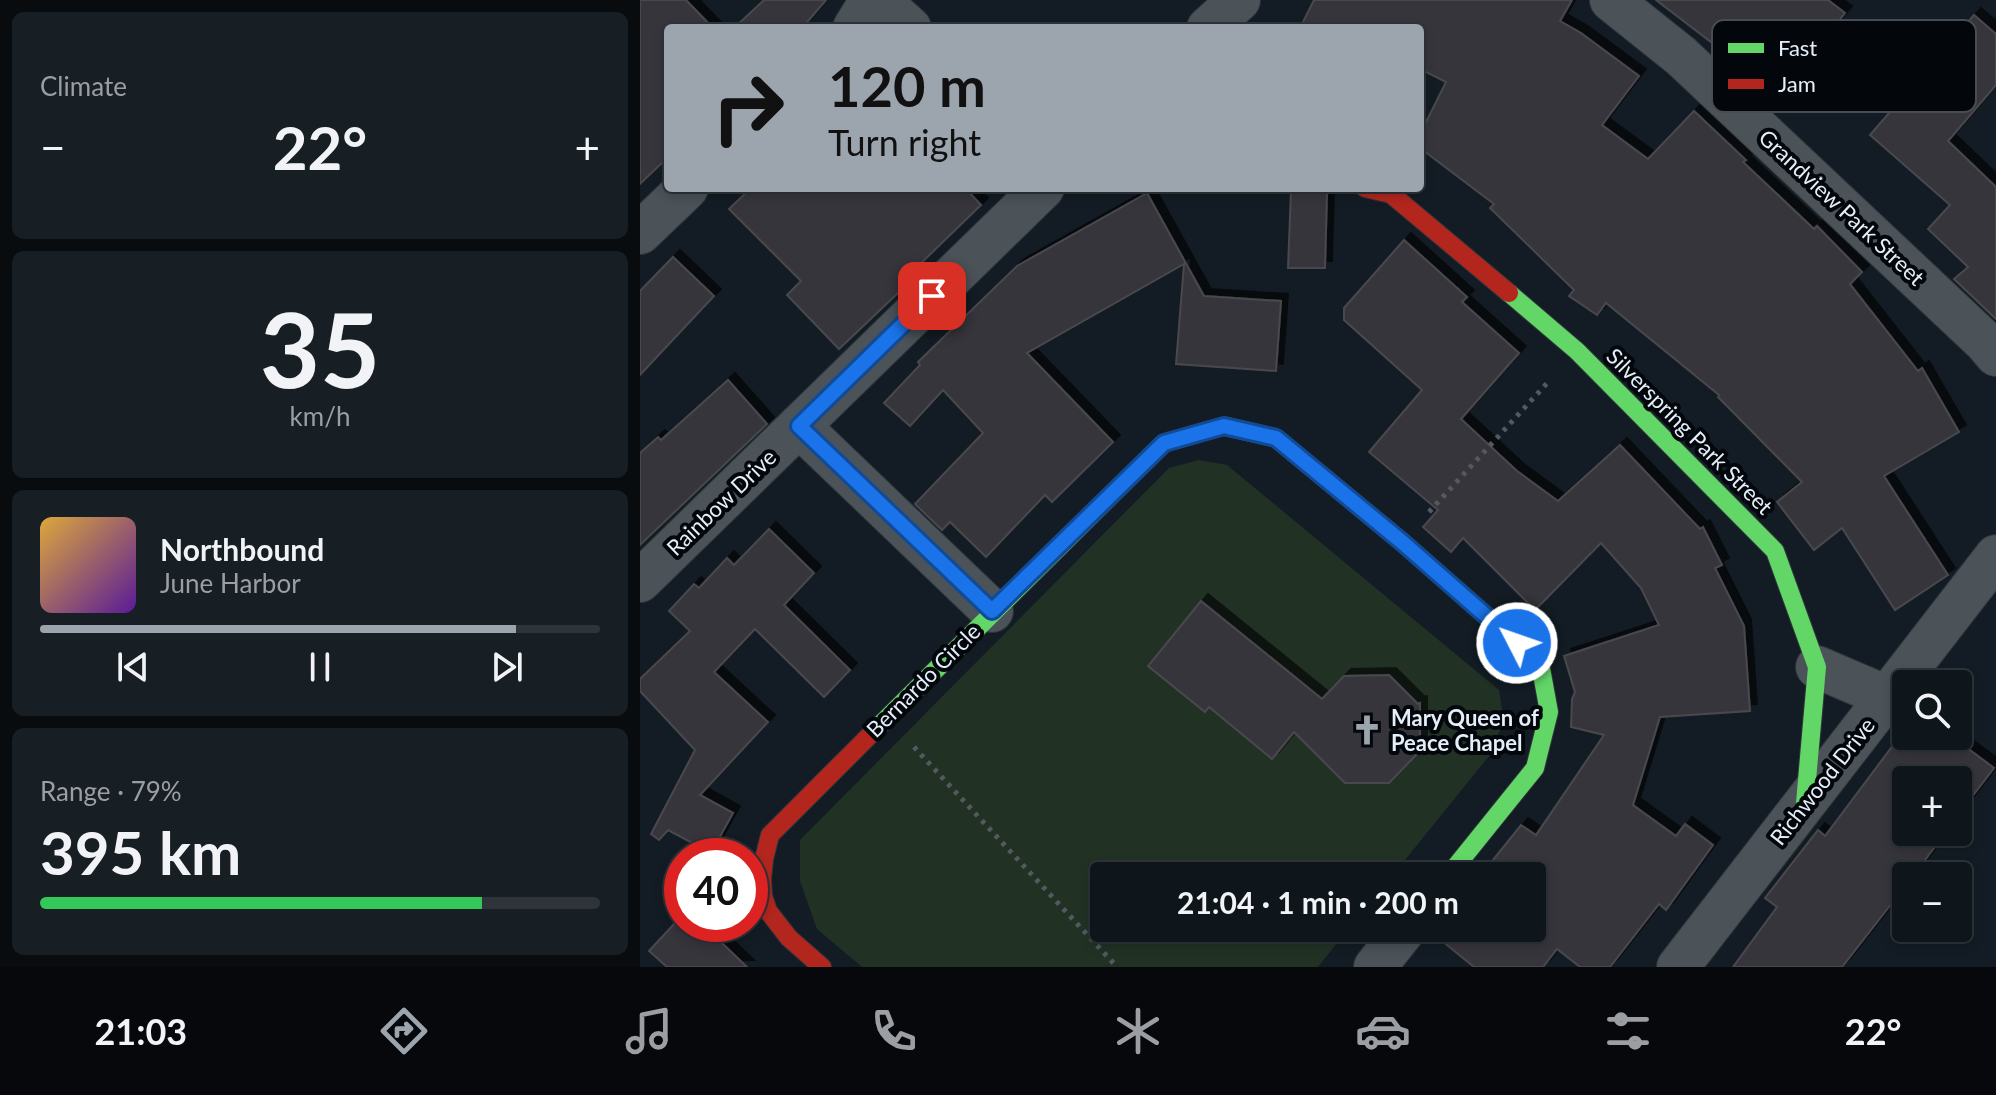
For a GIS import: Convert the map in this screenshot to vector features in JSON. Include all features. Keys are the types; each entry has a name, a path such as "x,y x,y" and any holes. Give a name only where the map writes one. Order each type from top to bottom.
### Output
{"street":[{"path":"856,24 871,0"},
{"path":"879,0 906,24"},
{"name":"Grandview Park Street","path":"1611,0 1712,85"},
{"name":"Grandview Park Street","path":"1741,112 1996,355"},
{"path":"640,233 683,192"},
{"name":"Rainbow Drive","path":"640,581 1039,192"},
{"name":"Silverspring Park Street","path":"1382,192 1391,194 1577,351 1775,551 1817,667 1805,803"},
{"path":"799,426 992,611"},
{"name":"Bernardo Circle","path":"822,967 783,933 767,912 760,886 761,862 770,835 1164,443 1224,426 1276,438 1402,542 1540,663 1549,712 1535,768 1459,862"},
{"name":"Richwood Drive","path":"1678,967 1996,556"},
{"path":"1817,667 1887,697"},
{"path":"1375,967 1395,942"}],"path":[{"path":"1402,542 1577,351"},
{"path":"887,717 1117,967"}],"green space":[{"path":"1199,460 1227,465 1499,690 1504,721 1489,756 1403,862 1090,862 1090,942 1338,942 1318,967 862,967 817,929 800,881 800,840 1169,468"}],"building":[{"path":"640,0 686,0 709,24 664,24 664,161 640,184"},
{"path":"764,0 826,0 805,24 738,24"},
{"path":"1314,0 1572,0 1560,21 1639,76 1602,125 1648,159 1694,111 1746,160 1743,162 1814,229 1817,226 1862,272 1850,284 1918,371 1922,368 1959,432 1884,476 1948,575 1895,610 1842,528 1814,550 1777,502 1802,482 1719,395 1606,303 1597,315 1569,296 1574,290 1490,208 1494,204 1424,151 1424,126 1446,82 1424,71 1424,24 1302,24"},
{"path":"1656,0 1828,0 1845,13 1840,20 1712,20 1712,43"},
{"path":"1974,15 1996,34 1996,85 1976,108 1976,20 1970,20"},
{"path":"1890,112 1973,112 1948,141 1996,187 1996,319 1954,279 1968,267 1928,229 1950,205 1870,135"},
{"path":"747,192 969,192 981,205 914,270 918,274 839,349 787,295 801,281 729,209"},
{"path":"1291,192 1327,192 1325,268 1288,268"},
{"path":"1147,193 1204,296 1281,301 1276,371 1176,364 1184,264 1027,353 1113,442 1052,502 1045,495 986,557 950,522 942,530 915,504 983,433 943,390 910,426 884,403 920,365 918,362 1017,266"},
{"path":"1404,240 1467,297 1462,302 1519,353 1461,419 1517,471 1558,501 1620,445 1700,529 1703,527 1722,565 1715,568 1744,626 1750,711 1660,717 1633,805 1676,836 1685,824 1713,845 1666,910 1659,904 1610,967 1580,967 1557,949 1543,967 1474,967 1443,942 1546,942 1546,862 1491,862 1521,825 1536,835 1604,735 1571,727 1575,692 1564,656 1659,625 1641,588 1601,543 1535,610 1463,538 1451,552 1423,527 1438,510 1369,452 1422,390 1344,320 1344,308"},
{"path":"673,257 714,296 640,375 640,291"},
{"path":"728,380 767,424 640,545 640,453 658,437 661,440"},
{"path":"769,529 814,573 784,605 850,670 824,697 755,629 714,672 768,722 700,795 733,813 719,838 683,838 668,830 659,840 651,834 695,750 640,691 640,679 690,631 669,611 694,584 699,588 727,558 734,565"},
{"path":"1201,601 1322,699 1344,676 1389,675 1420,703 1420,751 1389,783 1345,783 1294,732 1272,759 1209,707 1205,712 1148,666"},
{"path":"1892,747 1892,750 1970,750 1994,768 1972,797 1972,766 1892,766 1892,846 1936,846 1924,862 1892,862 1892,903 1842,967 1733,967 1777,907 1765,898 1818,830 1825,836"},
{"path":"664,935 664,942 721,942 747,967 667,967 649,951"}],"traffic: fast":[{"path":"1509,293 1577,351 1775,551 1817,667 1805,803"},
{"path":"874,731 1164,443 1224,426 1276,438 1402,542 1540,663 1549,712 1535,768 1459,862"}],"traffic: jam":[{"path":"1382,192 1391,194 1509,293"},
{"path":"822,967 789,938 768,911 763,896 764,859 770,835 874,731"}],"place":[{"name":"Mary Queen of Peace Chapel","path":"1367,730"}],"route":[{"path":"932,296 799,426 992,611 1164,443 1224,426 1276,438 1402,542 1517,643"}]}
